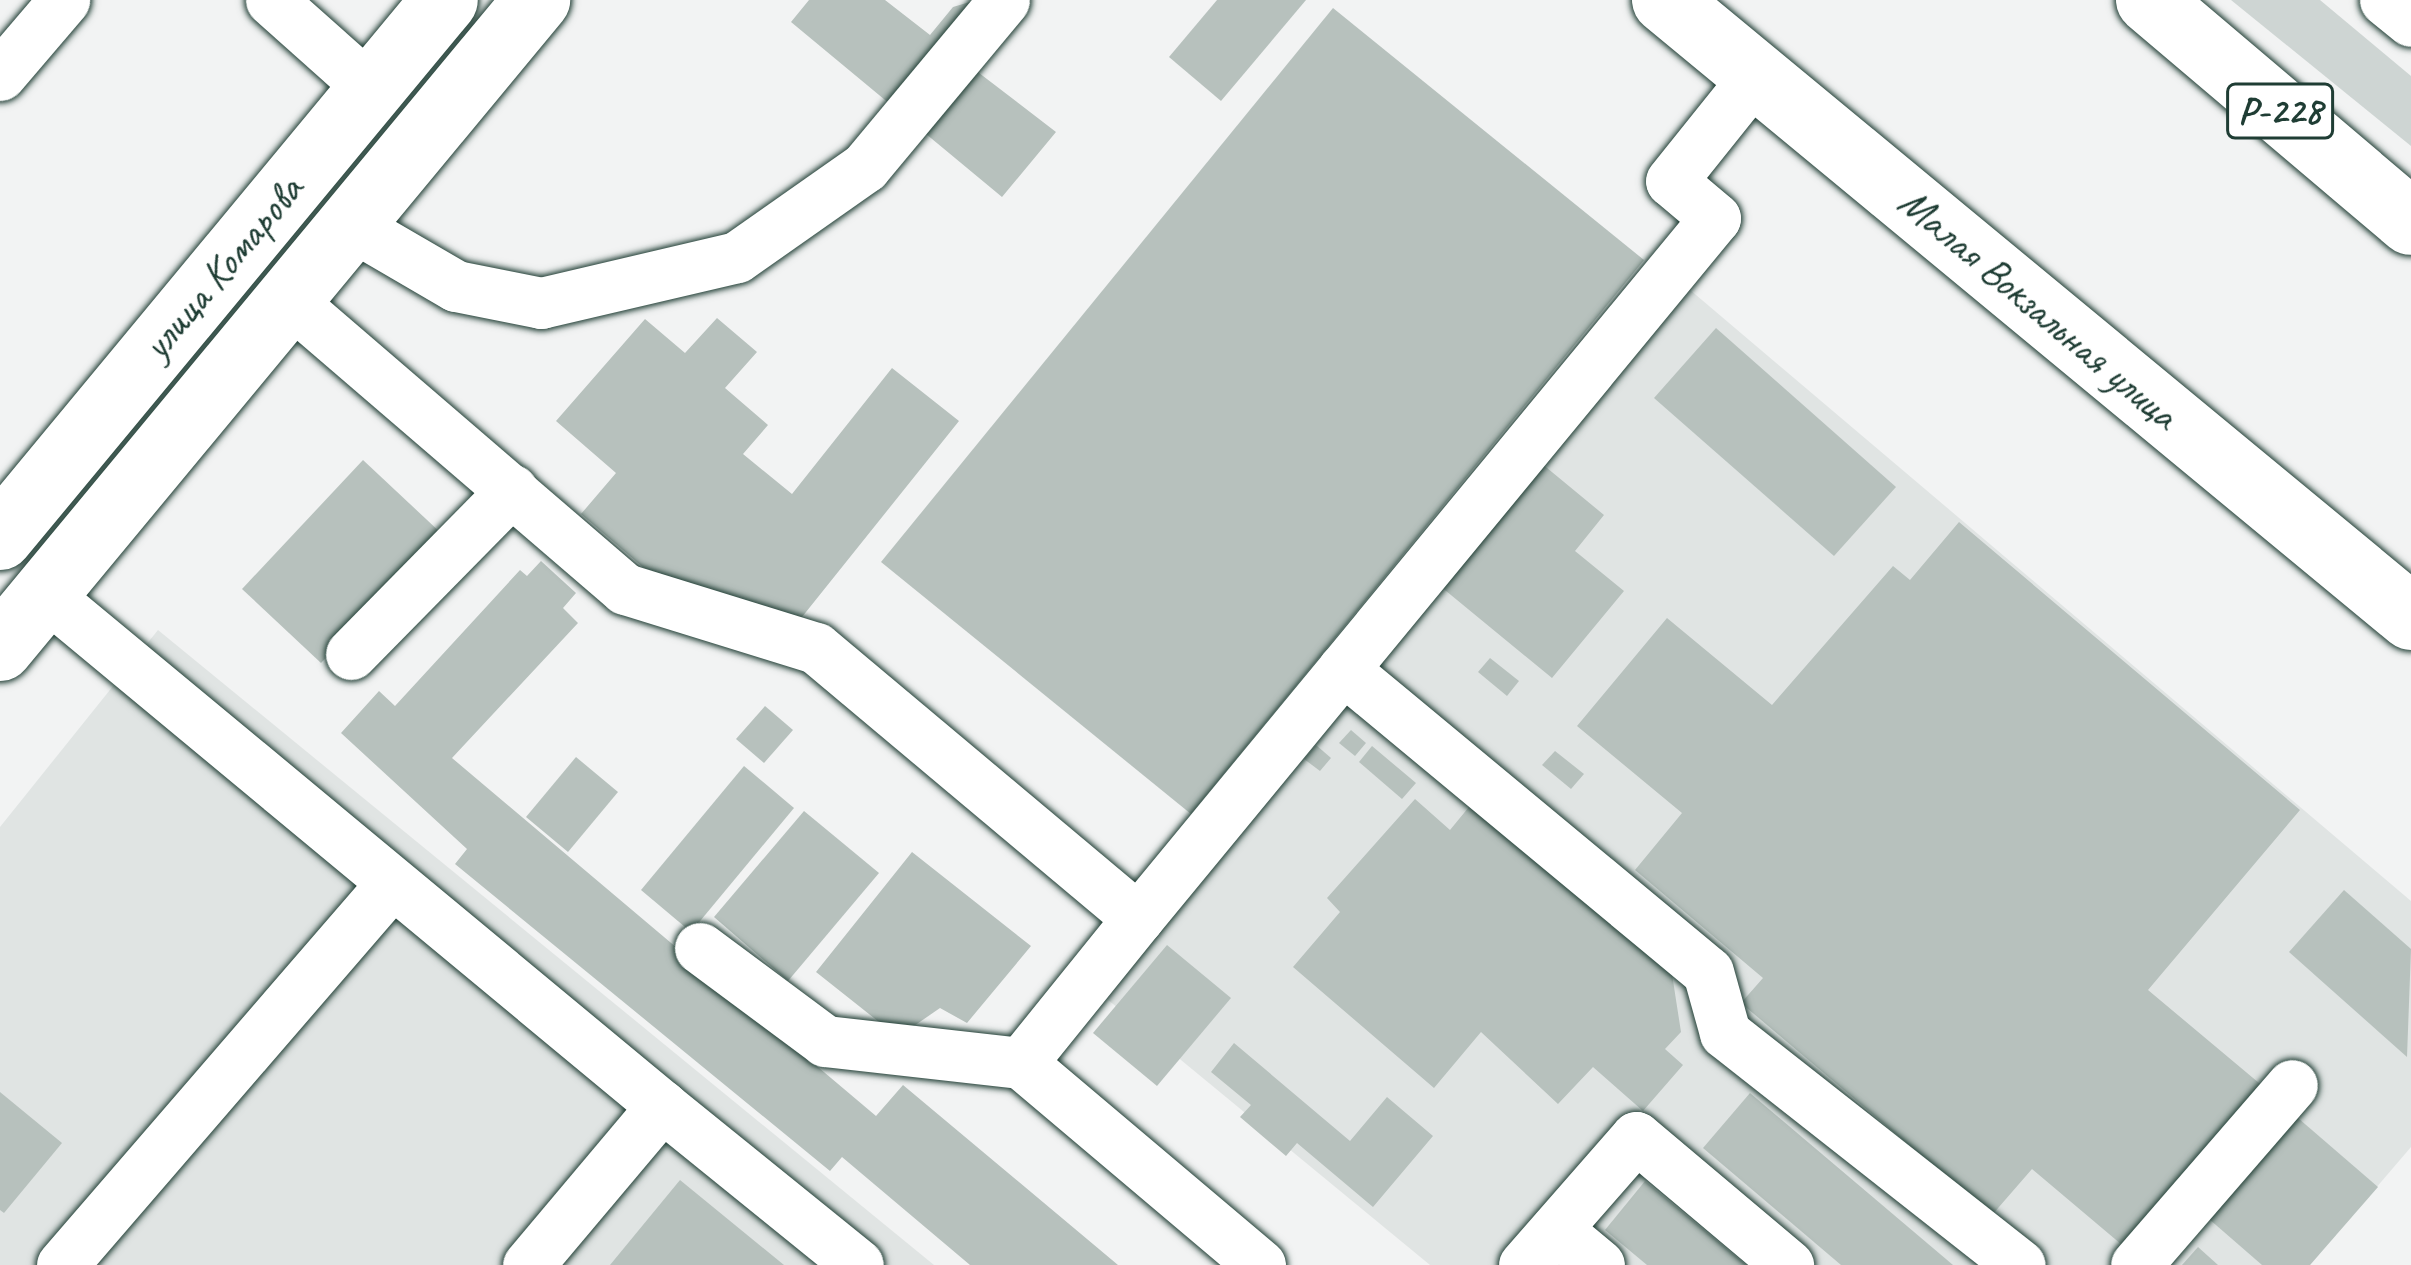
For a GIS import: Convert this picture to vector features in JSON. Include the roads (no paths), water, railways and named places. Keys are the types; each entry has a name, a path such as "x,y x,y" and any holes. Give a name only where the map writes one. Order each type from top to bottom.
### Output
{"main road":[{"name":"улица Комарова","path":"0,536 445,0"},
{"path":"0,648 537,0"},
{"name":"Малая Вокзальная улица","path":"1665,0 2411,617"},
{"name":"Р-228","path":"2149,0 2411,222"}],"lane":[{"path":"0,76 64,0"},
{"path":"271,0 371,89"},
{"path":"351,225 456,286 541,303 737,257 865,166 1004,0"},
{"path":"2385,0 2411,21"},
{"path":"1021,1063 1715,218 1671,181 1756,75"},
{"path":"289,300 625,589 816,648 1138,918"},
{"path":"351,654 512,490"},
{"path":"45,594 858,1265"},
{"path":"1343,669 1708,972 1725,1033 2020,1265"},
{"path":"62,1265 392,884"},
{"path":"700,948 825,1041 1021,1063 1260,1265"},
{"path":"2136,1265 2292,1085"},
{"path":"528,1265 662,1106"},
{"path":"1599,1265 1540,1247 1636,1137 1788,1265"}]}
